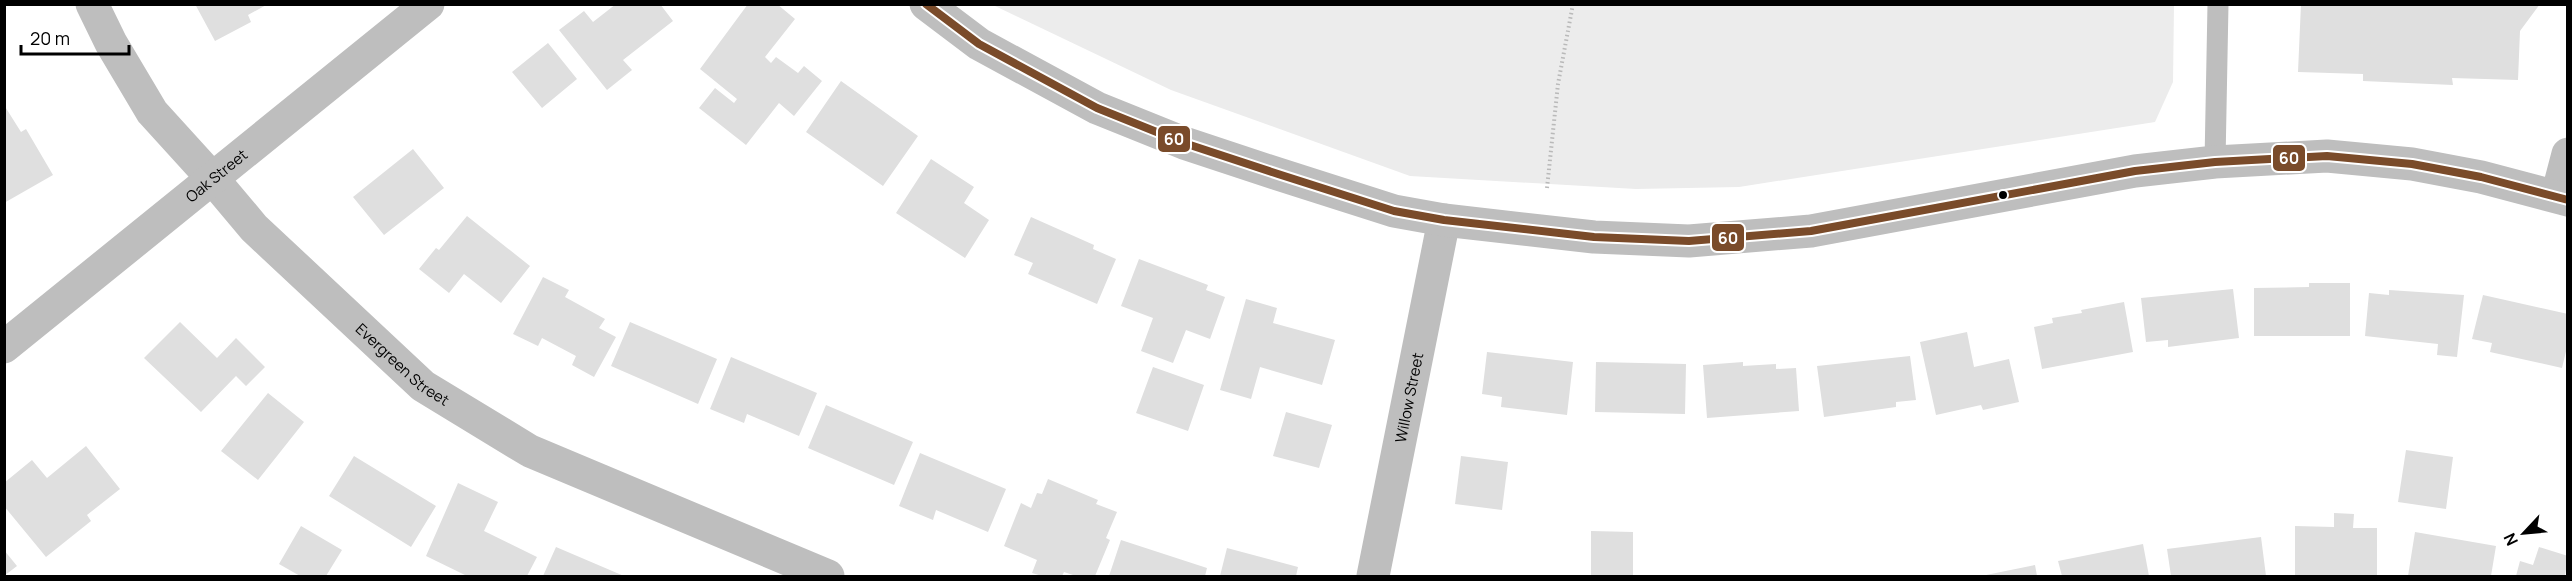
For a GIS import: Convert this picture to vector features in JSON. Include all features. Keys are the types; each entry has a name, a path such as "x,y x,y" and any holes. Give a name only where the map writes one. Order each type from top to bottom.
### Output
{"street":[{"name":"Evergreen Street","path":"92,4 111,43 152,112 254,228 423,386 530,451 828,576"},
{"name":"Oak Street","path":"4,347 428,4"},
{"path":"926,4 979,44 1097,108 1184,143 1394,211 1444,220 1594,237 1689,242 1811,231 2135,171 2215,162 2327,156 2401,163 2481,177 2562,198 2568,154"},
{"name":"Willow Street","path":"1373,576 1444,220"}],"lane":[{"path":"2215,162 2218,4"}],"path":[{"path":"1546,188 1558,84 1573,4"}],"shaded area":[{"path":"993,5 2174,5 2173,82 2155,122 1739,187 1636,189 1410,176 1171,90"}],"building":[{"path":"195,4 268,4 248,15 251,22 215,41"},
{"path":"616,4 660,4 673,21 623,60 632,70 607,90 559,30 584,11 593,22"},
{"path":"748,4 777,4 795,19 765,57 771,63 776,57 798,73 804,66 822,81 794,116 779,103 746,145 699,108 715,88 734,103 737,99 700,69"},
{"path":"2301,4 2540,4 2520,31 2518,80 2452,78 2453,85 2363,81 2363,74 2298,72"},
{"path":"548,43 577,79 542,108 512,72"},
{"path":"841,81 918,136 883,186 806,132"},
{"path":"4,105 21,132 26,129 53,175 4,203"},
{"path":"413,149 444,188 384,235 353,197"},
{"path":"931,159 974,187 964,203 989,220 965,258 896,213"},
{"path":"467,216 530,266 501,303 464,274 449,293 419,269 436,248 439,250"},
{"path":"1031,217 1094,245 1093,249 1116,259 1097,304 1028,274 1033,263 1014,255"},
{"path":"1139,259 1208,285 1206,290 1225,297 1210,339 1186,330 1173,363 1141,351 1153,318 1121,306"},
{"path":"543,277 569,290 565,297 605,319 599,328 616,337 594,377 572,365 576,356 542,338 538,346 513,334"},
{"path":"2309,283 2350,283 2350,336 2254,336 2254,288 2309,287"},
{"path":"2233,289 2239,338 2168,347 2168,340 2146,342 2141,298"},
{"path":"2389,290 2464,295 2457,357 2437,355 2438,344 2365,336 2369,293 2389,295"},
{"path":"2483,295 2568,314 2568,343 2562,368 2490,352 2492,343 2472,339"},
{"path":"1246,299 1277,308 1273,323 1335,340 1322,385 1260,367 1251,399 1220,390"},
{"path":"2124,302 2133,352 2042,369 2034,327 2053,323 2052,318"},
{"path":"180,322 217,358 236,338 265,367 246,386 236,376 201,412 144,358"},
{"path":"630,322 717,359 698,404 611,366"},
{"path":"1967,332 1974,367 2009,359 2019,402 1983,410 1981,405 1936,415 1920,342"},
{"path":"1487,352 1573,362 1567,415 1501,407 1502,397 1482,394"},
{"path":"1910,356 1916,400 1896,402 1896,407 1824,417 1817,366"},
{"path":"731,357 817,393 799,436 747,414 744,423 710,409"},
{"path":"1596,362 1686,364 1685,414 1595,412"},
{"path":"1743,362 1743,366 1776,364 1776,369 1796,368 1799,411 1707,418 1703,365"},
{"path":"1153,367 1204,385 1188,431 1136,413"},
{"path":"268,393 304,422 258,480 221,451"},
{"path":"826,405 913,442 894,485 808,448"},
{"path":"1286,412 1332,425 1319,468 1273,456"},
{"path":"86,446 120,489 87,515 91,521 46,557 4,506 4,483 32,460 47,478"},
{"path":"2406,450 2453,457 2446,509 2398,502"},
{"path":"920,453 1006,489 988,532 936,510 933,520 899,506"},
{"path":"354,456 436,506 411,547 329,496"},
{"path":"1461,456 1508,462 1502,510 1455,504"},
{"path":"1048,479 1098,500 1096,504 1117,512 1106,538 1110,540 1095,576 1076,576 1064,572 1062,576 1042,576 1032,573 1037,560 1004,546 1021,503 1031,508 1037,493 1042,494"},
{"path":"458,483 498,502 484,531 537,557 527,576 467,576 426,556"},
{"path":"2334,513 2354,514 2353,528 2377,528 2377,576 2295,576 2295,526 2334,527"},
{"path":"301,526 342,550 326,576 300,576 279,564"},
{"path":"1591,531 1633,532 1633,575 1591,575"},
{"path":"2415,532 2496,546 2491,576 2408,576"},
{"path":"2261,537 2266,576 2171,576 2167,549"},
{"path":"1121,540 1207,568 1205,576 1109,576"},
{"path":"2143,544 2149,576 2062,576 2058,561"},
{"path":"556,547 624,576 543,576"},
{"path":"2539,547 2568,556 2565,576 2516,576 2520,561 2533,565"},
{"path":"1227,548 1298,567 1296,576 1220,576"},
{"path":"4,550 17,566 4,576"},
{"path":"2035,565 2037,576 1986,576 1986,575"}],"transit line":[{"name":"60","path":"926,4 979,44 1097,108 1184,143 1278,174 1394,211 1444,220 1594,237 1689,241 1811,231 2135,171 2215,162 2327,156 2412,164 2481,177 2568,200"}]}
